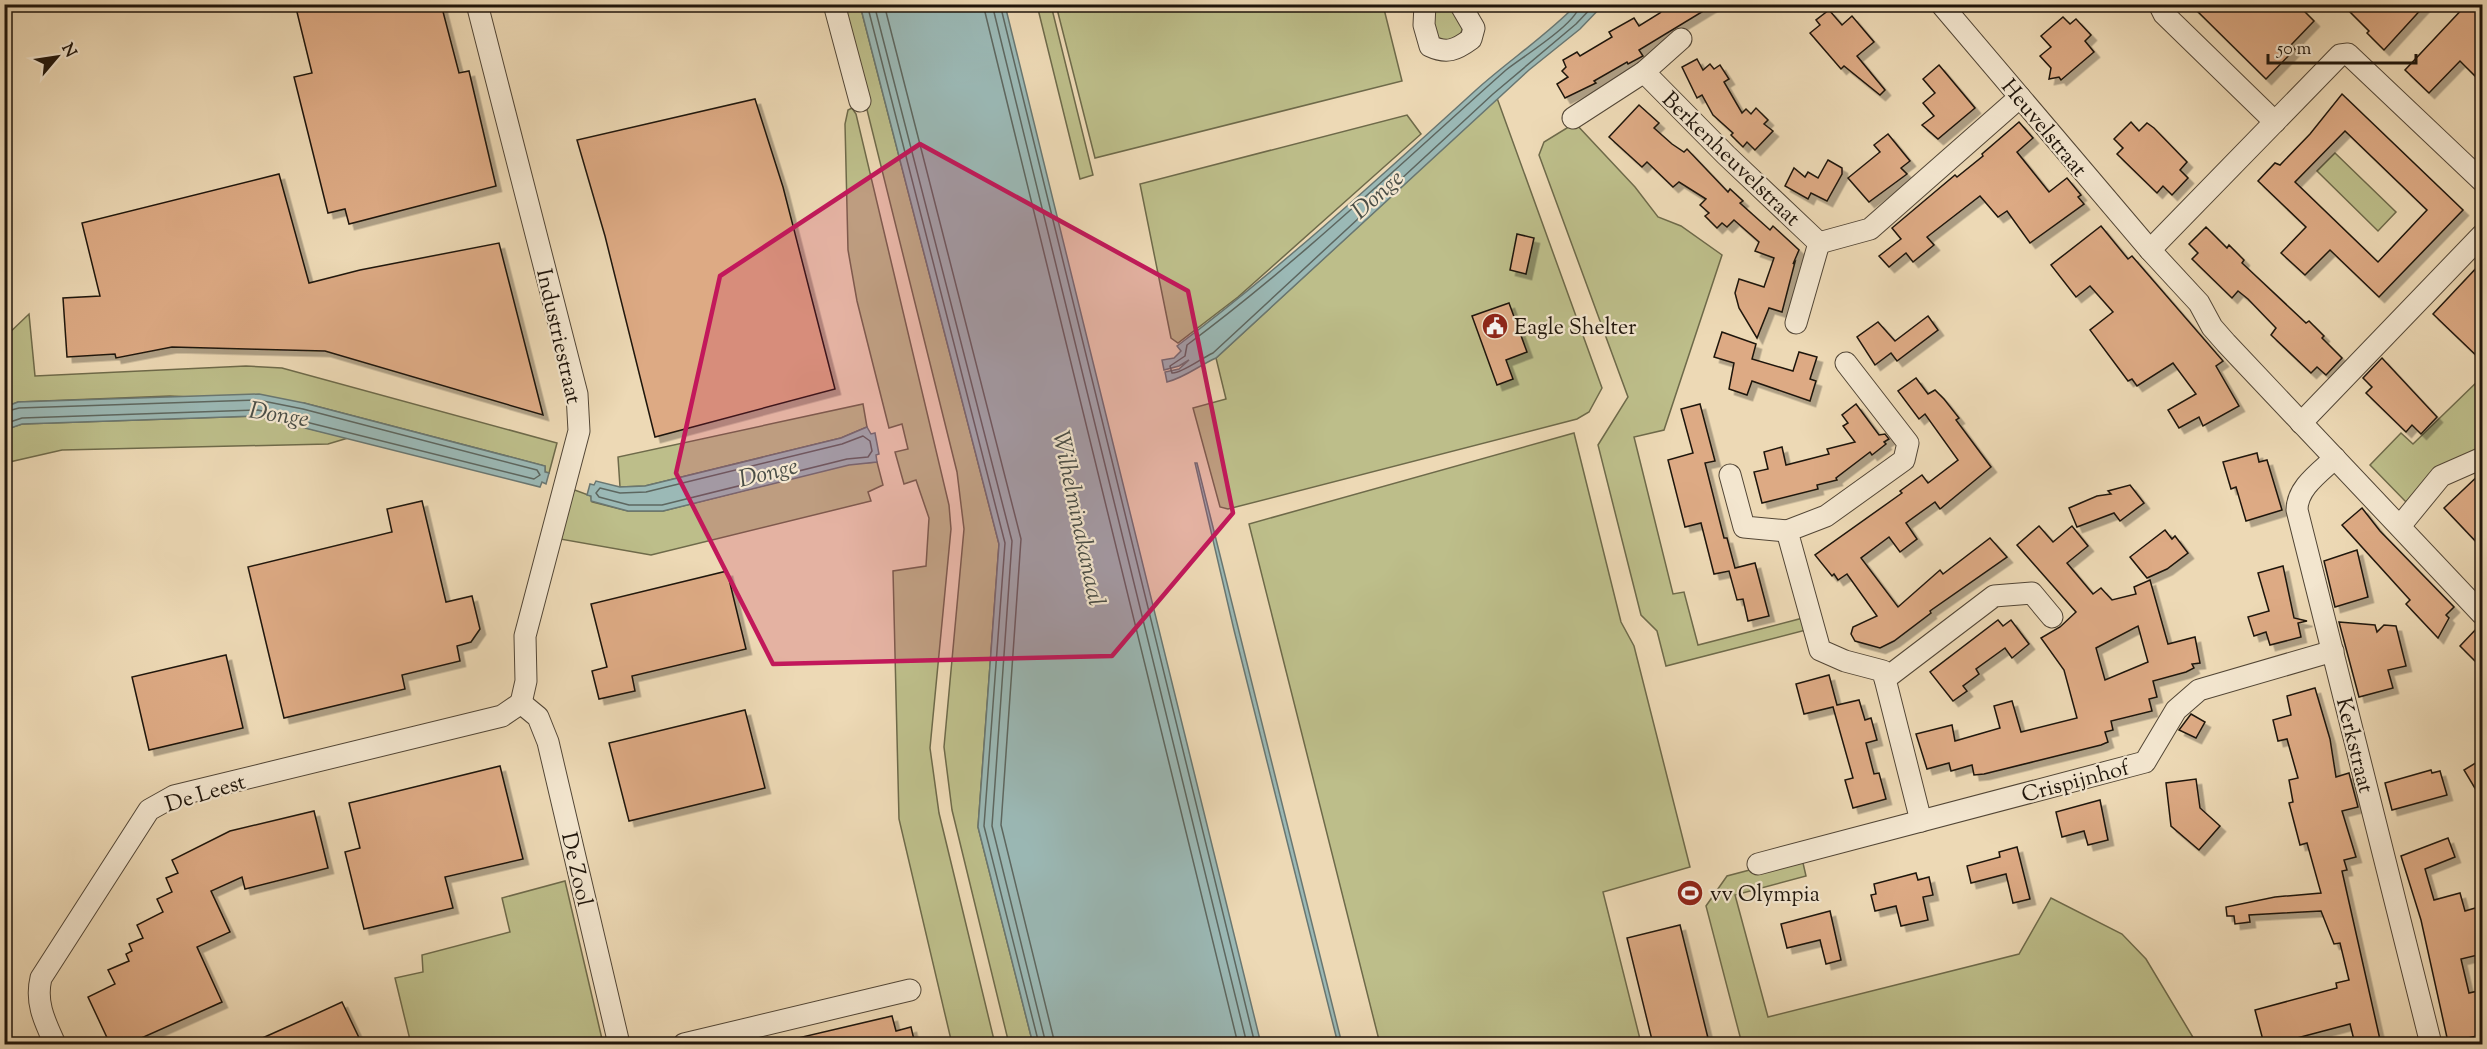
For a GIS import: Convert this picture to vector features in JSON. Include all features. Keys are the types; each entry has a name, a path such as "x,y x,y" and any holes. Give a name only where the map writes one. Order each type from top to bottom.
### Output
{"street":[{"name":"Industriestraat","path":"477,4 577,394 579,431 525,636 526,681 521,703"},
{"path":"834,4 860,101"},
{"path":"1425,4 1424,25 1430,46 1442,52 1457,50 1471,39 1474,28 1460,4"},
{"name":"Heuvelstraat","path":"1941,4 2150,250 2199,303 2212,327 2482,614"},
{"path":"2159,4 2164,14 2275,122"},
{"name":"Berkenheuvelstraat","path":"1573,118 1644,72 1681,39"},
{"path":"2150,250 2340,55 2348,54 2482,182"},
{"name":"Berkenheuvelstraat","path":"1644,72 1726,155 1819,243"},
{"name":"Berkenheuvelstraat","path":"1819,243 1870,229 2019,97"},
{"path":"2301,423 2482,235"},
{"name":"Berkenheuvelstraat","path":"1796,323 1819,243"},
{"path":"1730,475 1744,527 1787,531 1826,516 1904,460 1908,443 1846,363"},
{"name":"Kerkstraat","path":"2335,458 2309,483 2297,498 2297,504 2431,1044"},
{"path":"2400,526 2441,476 2482,458"},
{"path":"1787,531 1820,650 1883,671 1921,821"},
{"path":"1885,679 1994,596 2032,593 2052,617"},
{"name":"Crispijnhof","path":"1758,864 2145,762 2176,710 2199,690 2333,651"},
{"name":"De Leest","path":"55,1044 42,1016 37,994 41,978 149,810 174,796 502,716 521,703"},
{"name":"De Zool","path":"521,703 538,717 548,742 619,1044"},
{"path":"684,1044 910,990"}],"highlighted area":[{"path":"920,144 1188,291 1233,513 1112,656 773,664 676,473 720,276"}],"green space":[{"path":"841,5 860,5 999,544 978,827 1033,1044 1009,1044 952,810 944,747 964,529 957,472"},
{"path":"1037,5 1051,5 1093,175 1080,179"},
{"path":"1056,5 1383,5 1402,81 1095,158"},
{"path":"1432,5 1452,5 1463,28 1459,37 1439,43 1430,16"},
{"path":"1497,98 1602,388 1589,412 1577,419 1228,509 1220,507 1193,408 1226,399 1216,358"},
{"path":"852,108 856,114 949,505 951,529 930,748 939,813 995,1044 952,1044 899,819 893,571 926,566 929,518 916,480 904,484 895,452 908,449 902,424 889,428 857,301 848,250 845,124 848,110"},
{"path":"1407,115 1421,134 1238,297 1178,343 1171,338 1140,184"},
{"path":"1575,123 1635,187 1658,217 1681,226 1722,255 1664,430 1634,437 1673,594 1684,592 1698,645 1803,618 1806,630 1666,666 1657,631 1641,615 1598,445 1628,397 1539,155 1544,142"},
{"path":"2335,153 2396,212 2378,231 2317,171"},
{"path":"29,314 35,376 246,366 282,368 557,443 549,473 545,472 545,466 304,403 170,396 18,402 5,407 5,337"},
{"path":"2482,377 2482,448 2434,471 2406,502 2370,465 2401,433 2413,444"},
{"path":"863,404 867,427 841,438 645,486 620,487 618,457"},
{"path":"257,416 348,438 328,444 62,450 5,463 4,430 22,424"},
{"path":"1574,433 1621,622 1634,646 1690,867 1603,892 1641,1043 1380,1044 1249,524"},
{"path":"877,462 883,485 868,492 871,501 651,555 560,539 572,489 591,496 592,502 628,511 663,511 849,464"},
{"path":"1776,863 1803,863 1806,876 1735,895 1768,1017 2019,954 2051,898 2122,934 2146,959 2197,1044 1742,1044 1706,906 1727,876"},
{"path":"565,881 602,1039 575,1044 411,1044 395,978 423,972 422,955 510,932 502,898"}],"water":[{"name":"Wilhelminakanaal","path":"860,5 1005,5 1261,1044 1033,1044 978,827 999,544"},
{"name":"Donge","path":"1576,5 1603,5 1580,29 1529,70 1216,358 1167,382 1165,372 1179,369 1189,360 1179,366 1164,370 1162,360 1174,358 1181,351 1177,346 1292,253"},
{"name":"Donge","path":"259,394 304,403 545,466 545,472 549,473 546,484 542,482 540,487 257,416 22,424 5,430 5,407 18,402"},
{"name":"Donge","path":"867,427 871,434 875,433 879,454 876,455 877,462 849,465 663,511 628,511 591,501 591,496 587,495 590,484 594,485 596,481 620,487 645,486 841,438"},
{"path":"1195,463 1197,463 1342,1044 1338,1044 1234,630"}],"building":[{"path":"295,4 441,4 459,73 469,71 496,186 349,224 345,209 328,213 294,77 312,73"},
{"path":"1668,4 1715,4 1639,50 1643,56 1628,64 1627,62 1594,81 1596,83 1565,98 1557,84 1568,77 1562,71 1566,67 1563,60 1577,52 1580,56 1612,37 1609,32 1634,18 1639,26 1660,13"},
{"path":"2190,4 2297,4 2314,21 2291,45 2295,49 2266,79"},
{"path":"2342,4 2426,4 2384,50"},
{"path":"2467,4 2482,4 2482,83 2460,61 2429,93 2405,70"},
{"path":"1829,10 1842,25 1852,16 1874,42 1857,56 1885,90 1880,95 1844,66 1841,69 1810,33 1820,25 1816,20"},
{"path":"2063,17 2070,24 2076,19 2091,35 2085,41 2094,52 2061,80 2059,77 2049,79 2051,68 2040,56 2051,47 2041,36"},
{"path":"1697,59 1703,70 1710,64 1714,69 1720,65 1729,79 1724,82 1742,113 1746,109 1751,114 1756,108 1768,120 1764,124 1773,131 1755,150 1747,142 1743,147 1731,135 1733,133 1713,115 1702,95 1697,98 1682,67"},
{"path":"1939,65 1975,108 1938,139 1922,125 1934,116 1923,103 1935,93 1923,79"},
{"path":"2342,94 2463,210 2379,297 2330,250 2305,275 2281,253 2306,227 2258,181 2275,163 2280,165 2310,134","holes":["2345,131 2427,210 2378,262 2295,182"]},
{"path":"755,99 783,187 835,389 655,437 605,236 577,140"},
{"path":"1639,105 1659,123 1654,128 1684,152 1687,149 1728,192 1730,189 1743,201 1740,203 1770,230 1773,226 1799,250 1793,264 1795,262 1782,312 1769,308 1757,338 1739,308 1735,293 1739,279 1764,287 1774,258 1755,251 1759,242 1734,220 1727,227 1722,223 1717,228 1705,216 1709,213 1700,205 1706,199 1679,182 1673,187 1647,162 1642,167 1609,137"},
{"path":"2019,122 2033,138 2017,152 2049,192 2067,178 2081,195 2078,197 2084,204 2030,243 2007,211 1998,217 1980,196 1927,237 1934,245 1913,262 1906,253 1889,267 1879,256 1901,239 1892,228 1955,175 1957,177 1983,156 1982,154"},
{"path":"2131,122 2139,131 2147,123 2154,128 2187,162 2180,170 2188,178 2172,195 2163,186 2157,193 2117,154 2123,148 2114,139"},
{"path":"1888,134 1910,161 1901,168 1907,174 1869,202 1848,178 1880,152 1874,145"},
{"path":"1828,160 1842,168 1842,174 1827,201 1811,193 1808,199 1785,186 1794,168 1805,177 1808,172 1818,178"},
{"path":"279,174 309,283 360,270 499,243 543,415 325,351 172,347 116,358 115,354 67,357 63,298 100,296 82,223"},
{"path":"2101,226 2128,259 2132,256 2223,361 2216,366 2239,406 2203,426 2199,417 2179,428 2168,410 2196,394 2173,363 2137,386 2132,379 2128,381 2090,330 2113,312 2090,286 2076,297 2051,265"},
{"path":"2206,227 2227,248 2229,245 2244,260 2242,263 2306,323 2309,321 2342,358 2326,375 2317,367 2311,373 2271,335 2276,328 2248,299 2238,291 2232,298 2192,259 2198,253 2189,244"},
{"path":"1517,234 1534,238 1526,274 1510,270"},
{"path":"2482,262 2482,361 2433,314"},
{"path":"1509,303 1527,352 1506,360 1513,379 1497,385 1472,316"},
{"path":"1928,316 1938,330 1897,361 1891,353 1875,365 1857,337 1878,322 1895,341"},
{"path":"1722,332 1756,344 1752,359 1793,371 1799,352 1817,357 1810,379 1816,381 1810,401 1752,381 1747,395 1729,389 1734,363 1714,357"},
{"path":"2382,358 2437,417 2421,434 2412,425 2406,432 2366,393 2372,387 2363,378"},
{"path":"1916,378 1928,394 1935,390 1944,399 1959,418 1956,420 1991,467 1940,509 1935,502 1906,523 1917,539 1900,552 1889,537 1861,558 1898,607 1940,570 1943,574 1990,538 2007,557 1930,611 1931,613 1894,641 1880,648 1855,641 1851,634 1853,627 1877,616 1847,574 1838,580 1815,555 1902,493 1900,491 1922,475 1928,483 1958,460 1925,414 1919,419 1898,391"},
{"path":"1700,404 1715,461 1705,463 1724,538 1727,538 1735,568 1755,563 1769,616 1748,621 1743,599 1737,600 1729,571 1714,574 1701,523 1685,527 1668,460 1693,453 1681,409"},
{"path":"1856,404 1879,435 1885,434 1889,439 1884,442 1886,444 1872,455 1870,452 1836,478 1837,480 1817,485 1818,489 1762,503 1754,472 1768,469 1764,452 1782,447 1786,465 1829,454 1827,449 1855,442 1843,426 1848,423 1842,415"},
{"path":"2257,453 2259,462 2267,460 2282,510 2246,521 2236,487 2231,489 2223,462"},
{"path":"2482,472 2482,548 2444,508"},
{"path":"2130,485 2144,503 2120,521 2114,513 2077,527 2069,508 2097,496 2111,494 2108,491"},
{"path":"422,501 446,602 472,596 480,629 471,642 457,646 460,661 402,675 405,689 284,718 248,567 392,532 387,509"},
{"path":"2362,508 2380,531 2454,607 2446,615 2449,618 2438,638 2406,604 2410,600 2342,525"},
{"path":"2039,526 2053,542 2072,526 2088,546 2067,563 2093,594 2101,588 2112,600 2136,594 2134,587 2150,580 2168,644 2195,637 2200,663 2192,664 2194,668 2186,672 2153,681 2157,697 2149,699 2152,711 2111,721 2113,730 2105,732 2108,742 2101,745 1984,774 1974,775 1972,765 1951,771 1949,763 1927,769 1916,734 1952,725 1955,741 2000,728 1994,706 2012,701 2021,732 2077,718 2064,670 2041,638 2060,627 2076,612 2017,545","holes":["2138,626 2148,662 2105,680 2096,648"]},
{"path":"2165,530 2172,539 2175,536 2188,553 2167,569 2147,578 2130,557"},
{"path":"2357,550 2368,597 2335,607 2324,561"},
{"path":"2283,566 2294,618 2307,621 2298,623 2301,637 2270,645 2266,632 2254,636 2248,617 2269,611 2258,573"},
{"path":"727,571 746,649 632,676 635,691 599,699 592,671 607,667 591,604"},
{"path":"1998,620 2003,626 2011,620 2029,644 2012,658 2005,648 1976,669 1979,674 1963,686 1967,691 1953,701 1930,672"},
{"path":"2339,622 2375,625 2377,632 2384,625 2396,626 2406,666 2388,670 2393,688 2359,697"},
{"path":"2479,626 2482,626 2482,668 2460,646"},
{"path":"226,655 243,728 149,750 132,677"},
{"path":"1829,675 1837,705 1859,700 1865,720 1871,718 1877,740 1866,743 1874,774 1879,773 1886,799 1853,808 1845,780 1853,778 1833,707 1804,714 1796,684"},
{"path":"2315,688 2330,739 2336,777 2349,773 2358,807 2342,811 2356,857 2344,860 2347,870 2342,871 2381,1044 2355,1044 2350,1024 2274,1044 2264,1044 2255,1010 2337,988 2336,983 2349,980 2340,943 2334,944 2321,911 2249,915 2250,922 2235,924 2234,916 2227,916 2226,907 2275,897 2321,893 2307,843 2300,845 2289,803 2293,802 2289,780 2298,778 2287,739 2278,741 2273,720 2291,715 2287,696"},
{"path":"745,710 765,788 629,821 609,743"},
{"path":"2191,714 2205,722 2196,738 2179,730"},
{"path":"2482,759 2482,800 2464,770"},
{"path":"500,766 523,859 445,877 453,908 364,929 345,852 360,848 349,803"},
{"path":"2431,770 2432,773 2440,771 2447,795 2392,810 2385,783"},
{"path":"2196,779 2200,808 2220,826 2199,850 2171,826 2166,783"},
{"path":"2100,800 2108,840 2088,845 2084,831 2062,837 2056,812"},
{"path":"314,811 328,868 245,889 242,877 211,891 230,932 197,947 222,1002 128,1044 110,1044 88,997 115,984 108,970 129,961 126,954 132,951 129,944 143,938 137,925 163,912 157,899 172,892 166,878 178,873 172,860 230,831"},
{"path":"2448,838 2455,857 2425,869 2434,900 2460,893 2465,911 2482,906 2482,954 2461,959 2469,993 2482,990 2482,1035 2448,1042 2421,920 2401,856"},
{"path":"2017,847 2030,899 2013,903 2006,874 1971,883 1967,866 2000,857 1999,852"},
{"path":"1916,873 1918,880 1929,877 1933,895 1923,897 1928,920 1901,926 1896,906 1875,911 1871,895 1876,894 1874,884"},
{"path":"1830,911 1841,960 1826,964 1820,940 1787,948 1781,924"},
{"path":"1680,925 1708,1038 1682,1044 1653,1044 1627,938"},
{"path":"342,1002 362,1044 249,1044 305,1019"},
{"path":"892,1016 896,1031 911,1027 915,1044 799,1044 798,1038"}],"place":[{"name":"Eagle Shelter","path":"1495,326"},
{"name":"vv Olympia","path":"1690,893"}]}
